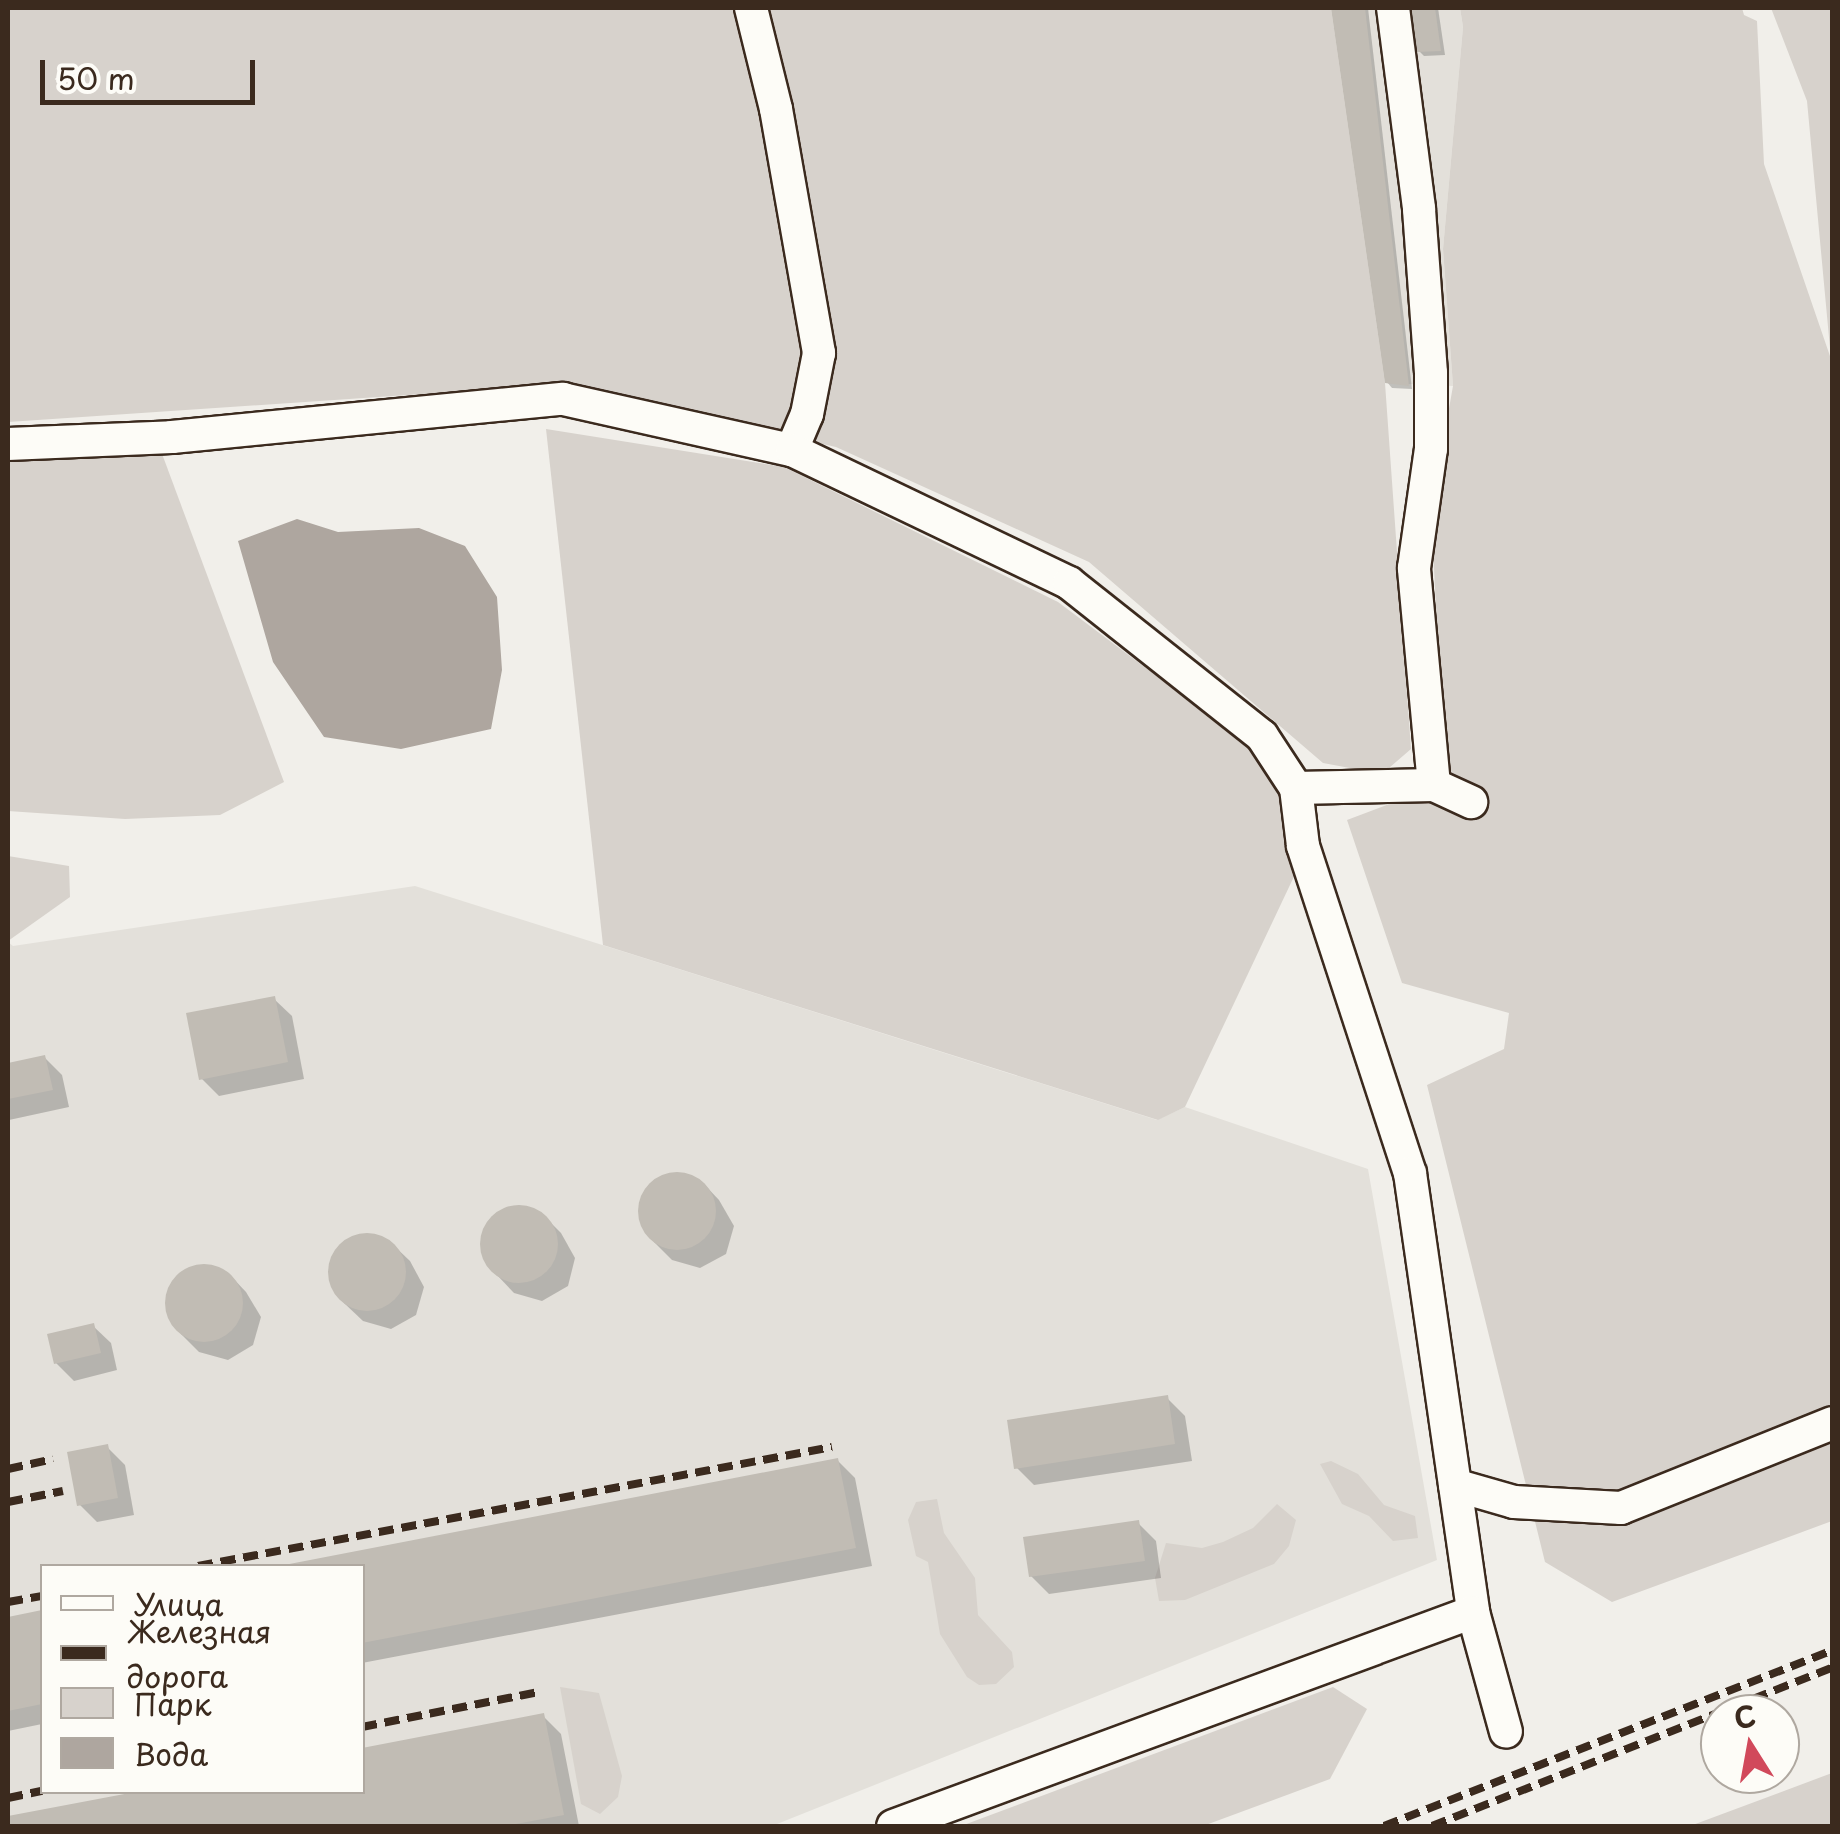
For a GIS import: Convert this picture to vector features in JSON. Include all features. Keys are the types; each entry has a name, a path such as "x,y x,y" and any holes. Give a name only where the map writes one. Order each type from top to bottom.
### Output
{"street":[{"path":"751,8 776,109 819,353 807,414 792,450"},
{"path":"1393,8 1419,208 1431,373 1431,449 1414,568 1434,785"},
{"path":"8,444 172,437 563,399 792,450 1069,583 1262,736 1296,788 1303,846 1410,1172 1473,1612 1506,1732"},
{"path":"1296,788 1434,785 1471,802"},
{"path":"1455,1485 1514,1502 1621,1508 1832,1423"},
{"path":"893,1826 1473,1612"}],"shaded area":[{"path":"1331,8 1460,8 1463,27 1443,249 1453,386 1385,383"},
{"path":"415,886 1157,1120 1185,1107 1368,1169 1437,1560 772,1826 8,1826 8,942 13,946"}],"green space":[{"path":"8,8 1331,8 1385,383 1411,749 1382,774 1323,763 1089,562 836,447 556,385 8,422"},
{"path":"1460,8 1742,8 1744,15 1757,21 1764,164 1831,359 1807,101 1771,8 1832,8 1832,1521 1612,1602 1545,1562 1427,1085 1504,1049 1509,1013 1402,983 1347,820 1445,783 1431,510 1453,386 1443,249 1463,27"},
{"path":"546,429 784,467 1058,602 1255,750 1282,798 1298,868 1185,1107 1158,1120 603,945"},
{"path":"158,443 284,782 220,815 125,819 8,811 8,451"},
{"path":"8,856 69,866 70,897 8,941"},
{"path":"1331,1461 1358,1474 1384,1505 1415,1516 1418,1538 1393,1541 1369,1516 1342,1504 1320,1464"},
{"path":"937,1499 944,1533 975,1578 978,1615 1012,1652 1014,1667 996,1684 979,1685 967,1677 940,1634 928,1562 916,1556 908,1520 916,1502"},
{"path":"1277,1504 1296,1520 1289,1546 1274,1564 1185,1600 1159,1601 1155,1578 1166,1543 1202,1548 1223,1542 1253,1528"},
{"path":"560,1687 599,1693 622,1776 618,1797 600,1814 581,1804"},
{"path":"1333,1687 1367,1709 1330,1779 1203,1826 961,1826"},
{"path":"1832,1773 1832,1826 1690,1826 1776,1794 1800,1794 1800,1785"}],"water":[{"path":"297,519 338,532 419,528 465,546 497,597 502,670 491,729 401,749 324,737 273,662 238,541"}],"building":[{"path":"1331,8 1365,8 1409,386 1385,383"},
{"path":"1409,8 1435,8 1441,51 1416,52"},
{"path":"275,996 288,1062 199,1080 186,1013"},
{"path":"45,1055 53,1090 8,1099 8,1063"},
{"path":"677,1172 692,1175 704,1184 713,1196 713,1226 704,1238 692,1247 677,1250 662,1247 650,1238 641,1226 638,1211 641,1196 650,1184 662,1175"},
{"path":"519,1205 534,1208 546,1217 555,1229 555,1259 546,1271 534,1280 519,1283 504,1280 492,1271 483,1259 480,1244 483,1229 492,1217 504,1208"},
{"path":"367,1233 382,1236 394,1245 403,1257 403,1287 394,1299 382,1308 367,1311 352,1308 340,1299 331,1287 328,1272 331,1257 340,1245 352,1236"},
{"path":"204,1264 219,1267 231,1276 240,1288 240,1318 231,1330 219,1339 204,1342 189,1339 177,1330 168,1318 165,1303 168,1288 177,1276 189,1267"},
{"path":"94,1323 101,1353 54,1364 47,1334"},
{"path":"1168,1395 1175,1444 1014,1469 1007,1420"},
{"path":"108,1444 118,1498 77,1506 67,1452"},
{"path":"838,1458 856,1548 365,1642 365,1564 289,1564"},
{"path":"1139,1520 1145,1561 1029,1577 1023,1537"},
{"path":"40,1610 40,1704 8,1711 8,1617"},
{"path":"544,1713 564,1815 505,1826 8,1826 8,1816 124,1794 365,1794 365,1747"}],"railway":[{"path":"209,1564 832,1447"},
{"path":"8,1469 53,1459"},
{"path":"8,1502 63,1491"},
{"path":"8,1602 40,1596"},
{"path":"1384,1826 1832,1650"},
{"path":"1432,1826 1832,1668"},
{"path":"365,1726 539,1692"},
{"path":"8,1798 40,1791"}]}
